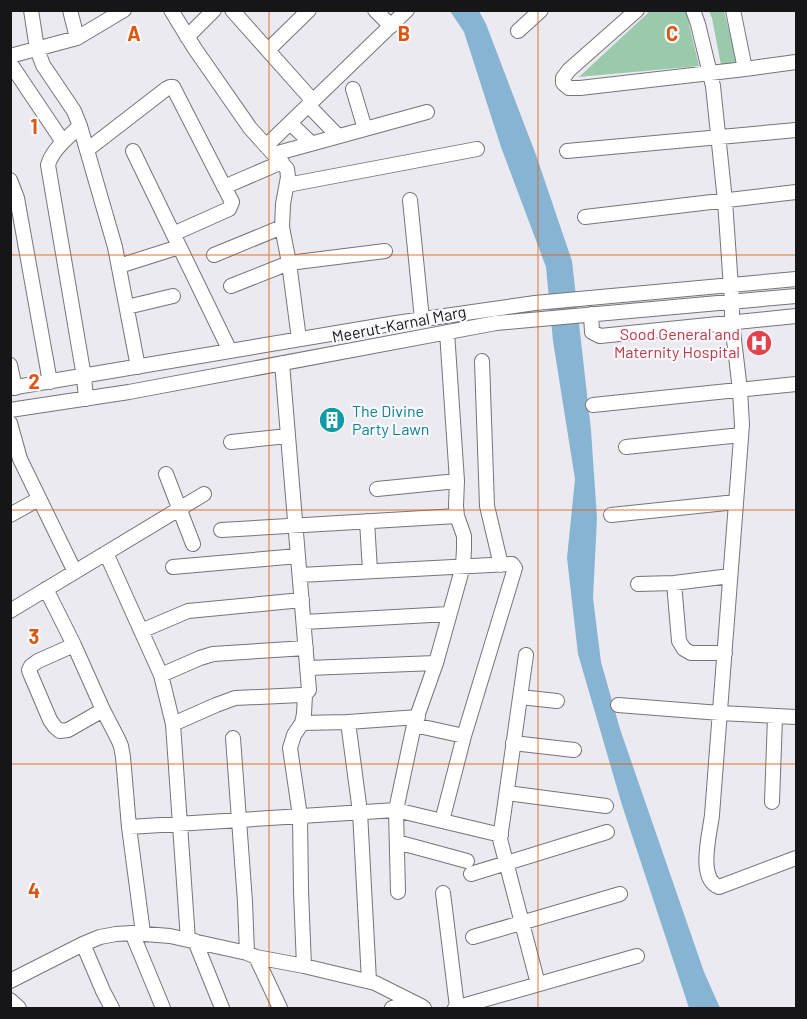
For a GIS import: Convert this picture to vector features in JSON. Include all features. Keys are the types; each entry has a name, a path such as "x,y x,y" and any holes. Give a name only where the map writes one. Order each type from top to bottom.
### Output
{"street":[{"path":"31,10 43,66 75,111 80,126 115,247 138,367"},
{"path":"70,10 77,38"},
{"path":"10,56 77,38 124,10"},
{"path":"171,10 250,128 287,169 282,227 299,339"},
{"path":"187,37 214,10"},
{"path":"232,10 338,136"},
{"path":"268,50 309,10"},
{"path":"375,10 391,26"},
{"path":"274,154 290,123 407,10"},
{"path":"518,31 541,10"},
{"path":"637,10 569,70 563,78 563,84 569,88 580,88 796,62"},
{"path":"693,10 699,24 711,73 725,201 732,323 742,425 712,815 706,857 708,873 715,885 719,887 796,858"},
{"path":"733,10 745,69"},
{"path":"10,63 63,142"},
{"path":"87,150 166,89 173,87 232,202 229,209 173,234"},
{"path":"353,89 365,129"},
{"path":"224,187 274,154 427,112"},
{"path":"290,123 311,143"},
{"path":"80,126 63,142 49,161 48,171 84,376 86,399"},
{"path":"567,151 796,130"},
{"path":"287,185 477,149"},
{"path":"133,151 230,351"},
{"path":"10,180 17,198 51,382"},
{"path":"585,217 796,192"},
{"path":"410,200 422,319"},
{"path":"214,255 282,227"},
{"path":"119,266 180,247"},
{"path":"231,286 289,263 385,251"},
{"name":"Meerut-Karnal Marg","path":"13,388 299,339 535,303 796,279"},
{"path":"127,307 172,296"},
{"name":"Meerut-Karnal Marg","path":"10,410 129,392 496,322 796,296"},
{"path":"588,315 592,332 600,336 796,316"},
{"path":"398,892 396,810 416,721 436,663 462,566 464,549 464,536 458,516 447,332"},
{"path":"314,337 315,357"},
{"path":"482,361 487,506 501,565"},
{"path":"282,363 309,688 305,695 302,723 294,735 290,748 300,816 304,966"},
{"path":"10,365 13,388"},
{"path":"593,405 796,384"},
{"path":"10,423 15,462 39,499 75,572"},
{"path":"626,447 741,435"},
{"path":"231,442 288,436"},
{"path":"166,474 193,544"},
{"path":"377,489 457,481"},
{"path":"10,612 204,494"},
{"path":"13,509 39,499"},
{"path":"610,515 736,502"},
{"path":"221,530 458,516"},
{"path":"366,521 370,571"},
{"path":"106,553 160,675 173,724 191,940 222,1008"},
{"path":"173,567 298,556"},
{"path":"300,576 512,564 515,568 464,736 442,821"},
{"path":"638,584 730,576"},
{"path":"674,582 679,641 684,649 691,653 724,653"},
{"path":"46,589 74,645 102,710 118,739 123,758 137,933 163,1008"},
{"path":"141,631 188,611 302,600"},
{"path":"304,622 449,614"},
{"path":"74,645 34,664 29,670 30,674 50,720 60,731 68,730 102,710"},
{"path":"160,675 213,654 306,648"},
{"path":"526,655 500,839 538,984"},
{"path":"308,668 436,663"},
{"path":"173,724 236,698 305,695"},
{"path":"520,696 557,701"},
{"path":"618,705 796,717"},
{"path":"772,802 776,717"},
{"path":"302,723 416,721 464,736"},
{"path":"348,722 360,812 369,981"},
{"path":"233,738 251,955 280,1008"},
{"path":"513,743 574,750"},
{"path":"507,794 606,806"},
{"path":"129,827 396,810 501,835"},
{"path":"397,842 469,868 506,863 607,832"},
{"path":"443,893 456,1008 637,956"},
{"path":"473,937 620,894"},
{"path":"10,981 100,937 137,933 191,940 369,981 419,1005"},
{"path":"83,944 112,1008"},
{"path":"10,1000 19,1008"},
{"path":"392,1008 419,1005"}],"green space":[{"path":"650,11 686,11 699,66 579,77"},
{"path":"709,11 724,11 737,62 721,65"}],"water":[{"path":"450,11 479,11 486,24 536,155 572,261 591,430 597,518 593,598 601,662 620,729 704,972 720,1008 689,1008 622,805 578,654 567,558 575,479 553,341 546,267 501,147 464,32"}],"place":[{"name":"Sood General and Maternity Hospital","path":"759,343"},
{"name":"The Divine Party Lawn","path":"332,420"}]}
